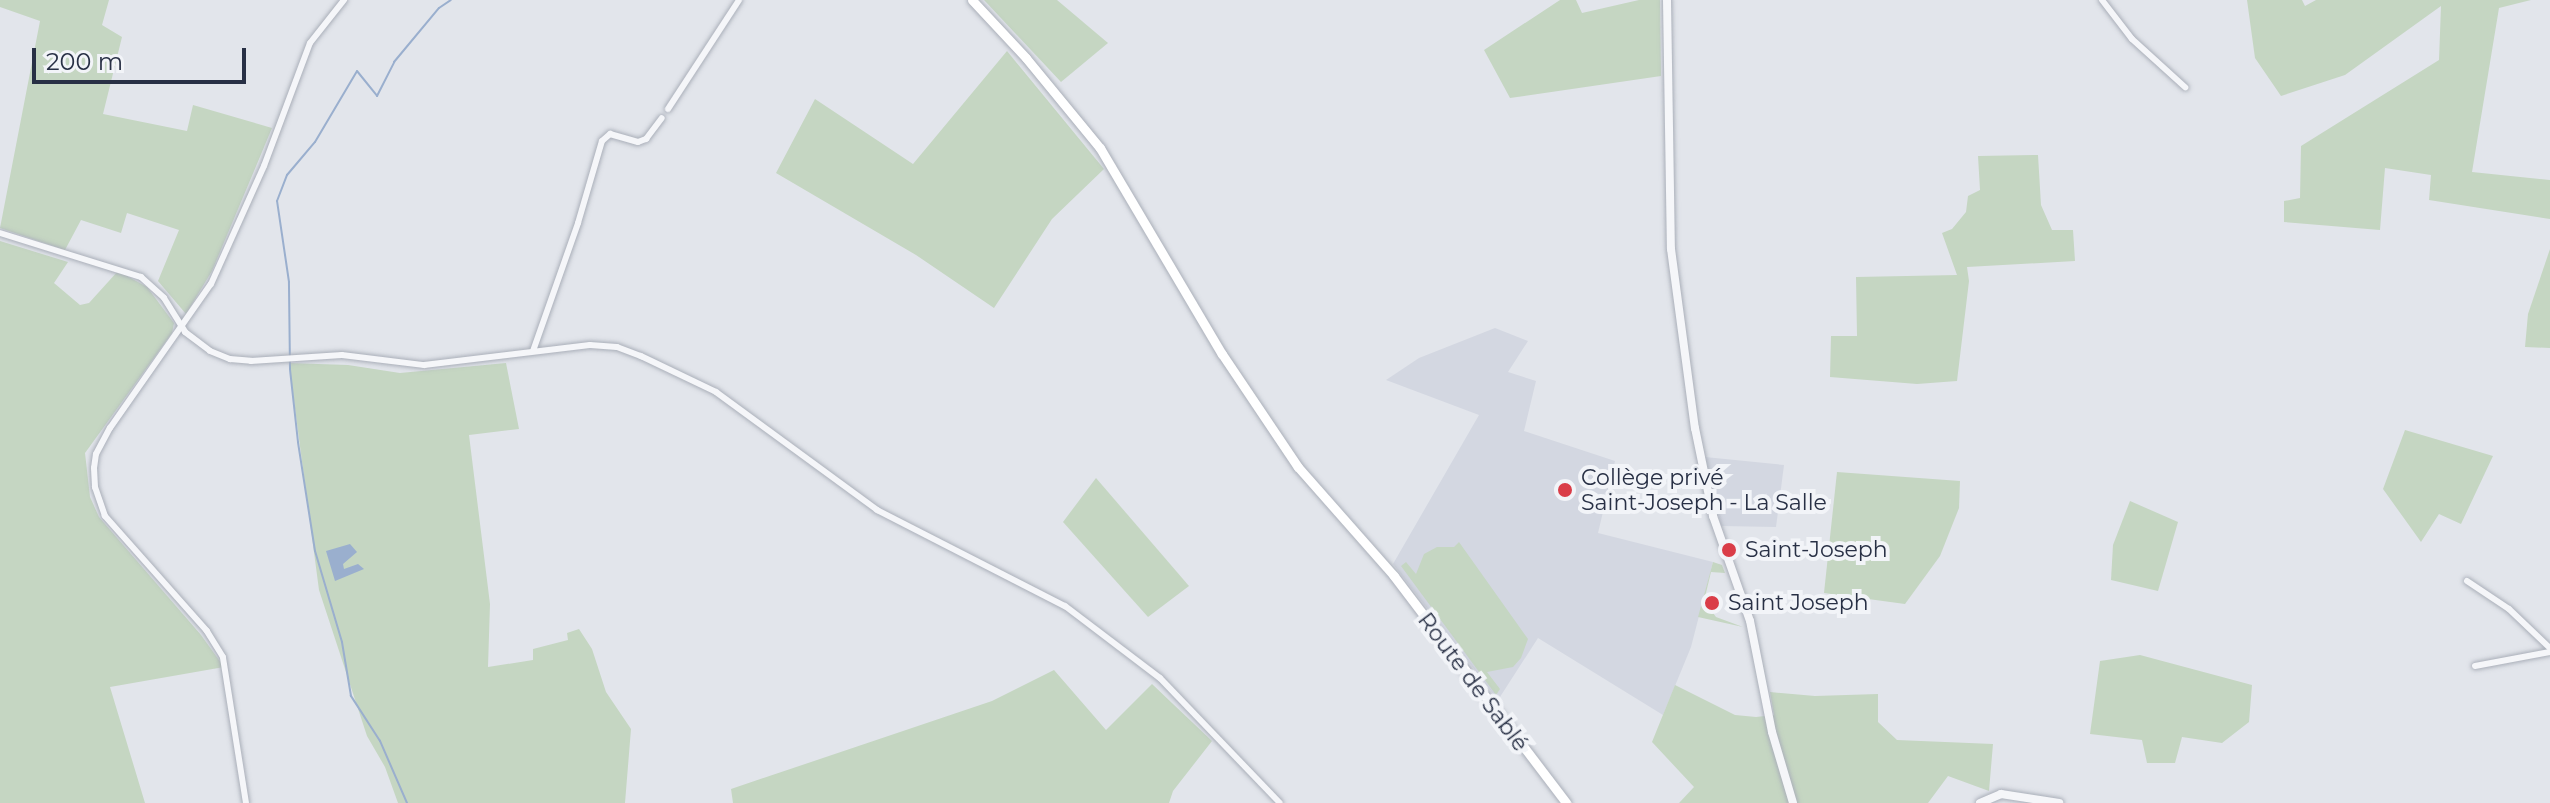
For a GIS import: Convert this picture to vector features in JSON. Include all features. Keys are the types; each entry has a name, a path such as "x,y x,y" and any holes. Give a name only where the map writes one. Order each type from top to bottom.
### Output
{"main road":[{"name":"Route de Sablé","path":"972,0 1017,47 1094,140 1252,402 1314,488 1380,560 1566,803"}],"street":[{"path":"246,803 229,676 219,648 112,525 100,506 95,487 96,454 183,328 231,246 310,43 344,0"},
{"path":"668,109 739,0"},
{"path":"1667,0 1671,249 1695,428 1713,516 1750,621 1772,732 1793,803"},
{"path":"2102,0 2132,39 2185,87"},
{"path":"533,351 578,223 602,141 610,134 638,142 646,139 662,118"},
{"path":"0,233 141,277 164,298 183,328 210,351 230,359 342,355 424,365 590,345 617,347 716,392 877,510 1033,588 1098,629 1177,695 1280,803"},
{"path":"2467,581 2509,609 2550,650"},
{"path":"2475,666 2550,650"},
{"path":"1980,803 2001,794 2059,803"}],"shaded area":[{"path":"1495,328 1528,341 1508,372 1536,381 1524,431 1615,461 1598,533 1713,562 1691,647 1663,715 1538,638 1498,700 1393,564 1479,415 1386,380 1419,358"},
{"path":"1705,457 1784,465 1776,527 1721,526"}],"green space":[{"path":"0,0 109,0 102,25 122,37 103,114 187,131 193,105 272,128 212,271 186,314 158,281 179,230 127,213 121,233 81,220 65,250 0,228 40,21 0,7"},
{"path":"984,0 1057,0 1108,43 1061,82"},
{"path":"1560,0 1576,0 1582,13 1639,0 1660,0 1661,76 1510,98 1484,50"},
{"path":"2247,0 2302,0 2305,6 2316,0 2531,0 2499,8 2472,172 2550,180 2550,219 2429,200 2431,175 2385,168 2380,230 2284,222 2284,201 2300,198 2301,146 2439,60 2441,6 2345,75 2281,96 2255,58"},
{"path":"1007,51 1104,169 1052,219 994,308 916,255 776,173 815,99 913,164"},
{"path":"2038,155 2041,205 2052,230 2073,230 2075,261 1967,267 1969,281 1957,381 1917,384 1830,377 1831,336 1857,336 1856,277 1957,275 1942,233 1952,229 1966,212 1968,196 1980,190 1978,156"},
{"path":"0,241 68,262 54,283 80,305 89,303 118,271 147,287 174,323 172,333 85,453 90,497 99,517 201,635 224,667 110,687 145,803 0,803"},
{"path":"2550,249 2550,348 2525,347 2528,314"},
{"path":"289,363 348,365 400,373 506,363 519,429 469,435 490,604 488,667 533,660 533,649 568,640 567,633 579,629 592,649 606,692 631,729 625,803 398,803 385,767 367,736 319,590"},
{"path":"2405,430 2493,456 2461,524 2439,514 2421,542 2383,489"},
{"path":"1837,472 1960,481 1959,508 1940,556 1905,604 1824,593"},
{"path":"1096,478 1189,586 1148,617 1063,522"},
{"path":"2130,501 2178,522 2158,591 2111,580 2113,545"},
{"path":"1459,542 1528,639 1521,658 1513,667 1487,672 1500,689 1496,695 1401,566 1406,562 1416,574 1424,554 1437,547 1454,547"},
{"path":"1713,562 1722,565 1725,573 1711,572 1705,597 1708,606 1716,617 1743,627 1698,617"},
{"path":"2140,655 2252,685 2249,722 2222,743 2182,737 2175,763 2147,763 2142,740 2090,734 2100,661"},
{"path":"1054,670 1106,730 1152,684 1212,741 1173,791 1169,803 733,803 731,789 992,701"},
{"path":"1675,685 1735,715 1756,717 1774,715 1770,692 1815,696 1878,694 1878,722 1897,740 1993,744 1989,791 1948,776 1928,803 1679,803 1694,787 1652,742"}],"water":[{"path":"350,544 357,552 343,564 344,569 358,564 364,569 335,581 326,551"}],"waterway":[{"path":"407,803 380,741 351,696 342,642 315,551 290,369 289,282 277,201 287,175 315,142 357,71 377,96 394,62 439,8 451,0"}],"place":[{"name":"Collège privé Saint-Joseph - La Salle","path":"1565,490"},
{"name":"Saint-Joseph","path":"1729,550"},
{"name":"Saint Joseph","path":"1712,603"}]}
